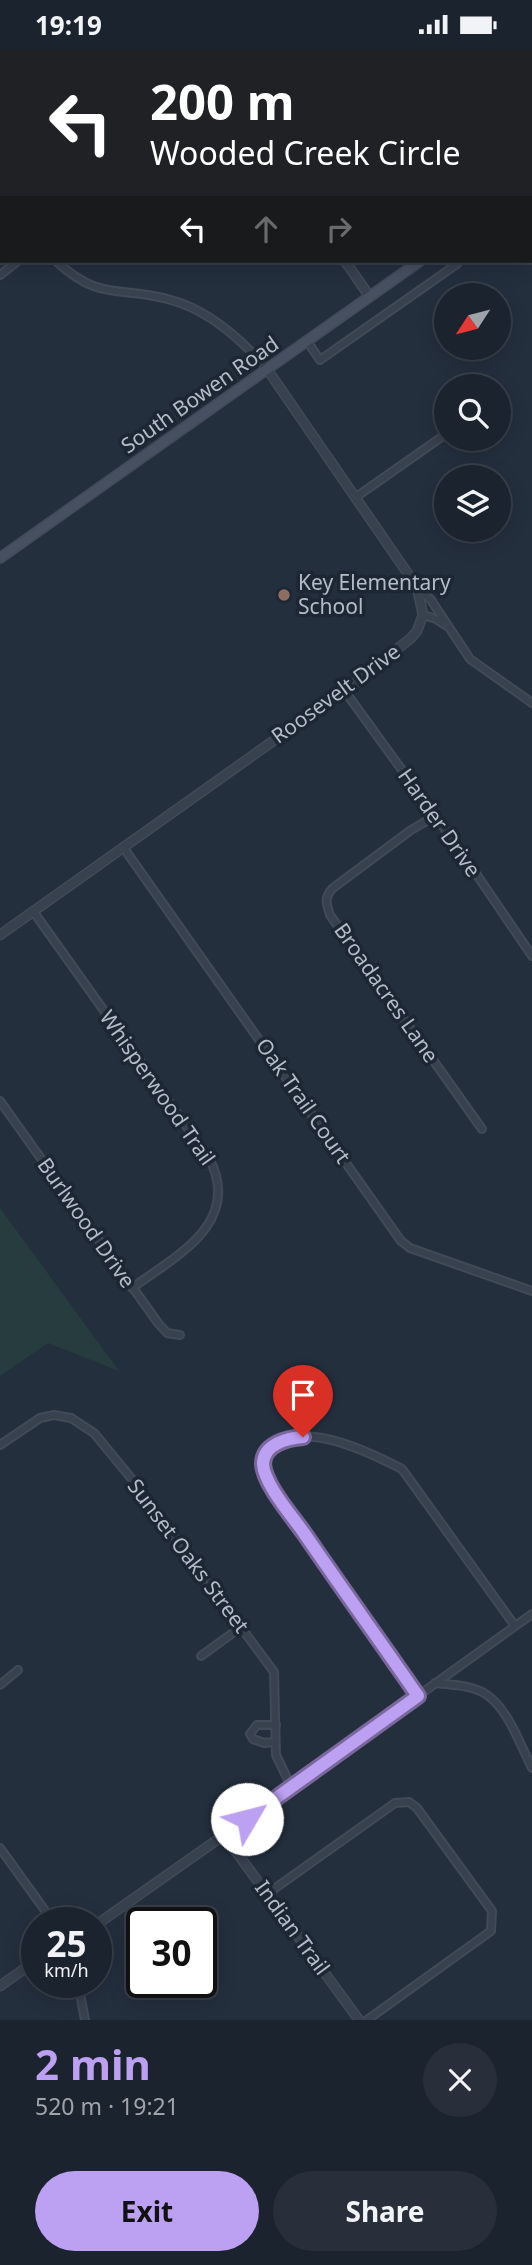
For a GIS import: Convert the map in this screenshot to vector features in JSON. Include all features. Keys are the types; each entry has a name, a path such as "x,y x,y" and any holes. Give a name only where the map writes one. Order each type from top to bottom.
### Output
{"main road":[{"name":"South Bowen Road","path":"0,558 417,263"}],"street":[{"path":"0,275 15,263"},
{"path":"58,263 75,277 102,290 172,300 203,313 246,347 267,369 417,587 431,600 470,659 532,703"},
{"path":"346,263 370,297"},
{"path":"307,341 320,360 457,263"},
{"path":"356,497 434,442"},
{"path":"417,587 423,615 436,619 448,628"},
{"name":"Roosevelt Drive","path":"0,935 344,690 411,638 423,615"},
{"name":"Harder Drive","path":"344,690 532,956"},
{"name":"Broadacres Lane","path":"435,816 411,830 333,888 326,901 330,915 482,1129"},
{"name":"Oak Trail Court","path":"123,847 401,1241 410,1248 532,1291"},
{"name":"Whisperwood Trail","path":"33,911 209,1158 219,1182 215,1212 203,1235 132,1288"},
{"name":"Burlwood Drive","path":"0,1101 132,1288 167,1333 180,1335"},
{"name":"Sunset Oaks Street","path":"0,1445 40,1418 54,1415 71,1418 94,1433 131,1478 274,1672 274,1742 277,1761 292,1786"},
{"path":"418,1696 270,1483 263,1462 268,1450 291,1438 331,1439 375,1455 402,1469 516,1626"},
{"path":"112,1913 532,1614"},
{"path":"201,1656 241,1627"},
{"path":"0,1685 18,1670"},
{"path":"435,1683 470,1687 493,1699 532,1768"},
{"path":"274,1742 264,1743 253,1739 250,1734 257,1725 276,1725"},
{"path":"267,1894 395,1803 409,1802 417,1808 492,1911 491,1931 367,2020"},
{"name":"Indian Trail","path":"224,1835 359,2020"},
{"path":"0,1848 42,1907"},
{"path":"0,1986 21,1972"},
{"path":"81,1998 85,2020"}],"green space":[{"path":"0,1208 119,1371 48,1343 0,1376"}],"place":[{"name":"Key Elementary School","path":"284,595"}],"route":[{"path":"247,1819 418,1696 265,1473 263,1462 268,1450 291,1438 303,1437"}]}
